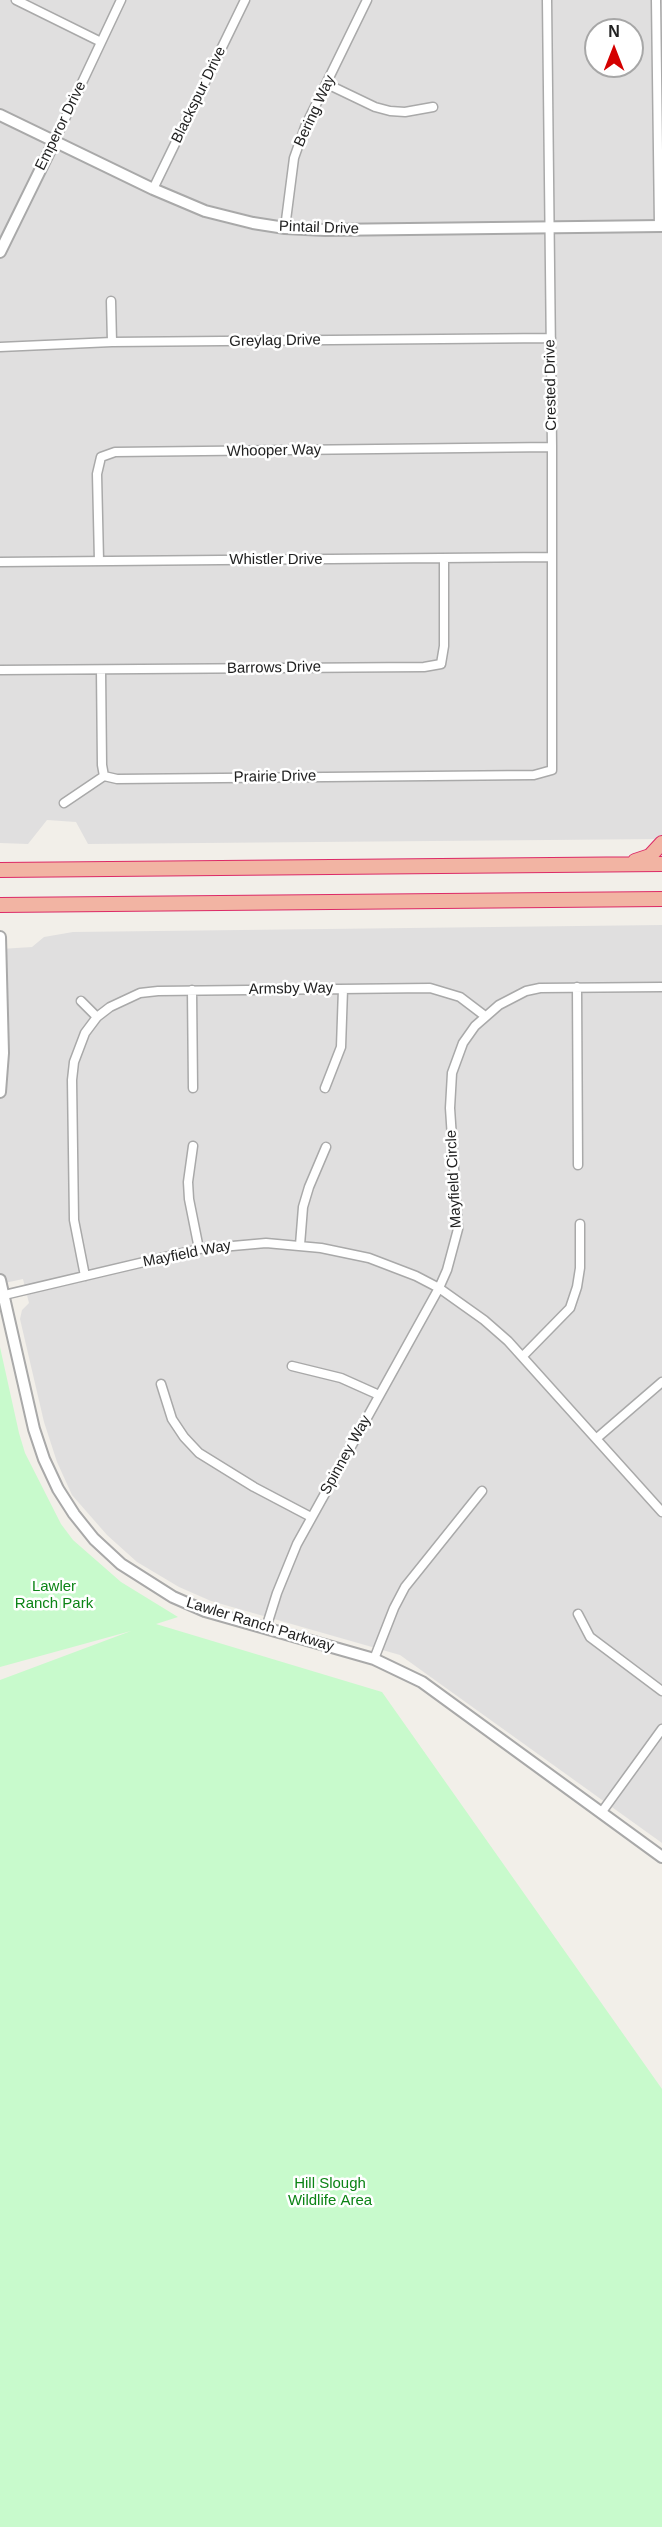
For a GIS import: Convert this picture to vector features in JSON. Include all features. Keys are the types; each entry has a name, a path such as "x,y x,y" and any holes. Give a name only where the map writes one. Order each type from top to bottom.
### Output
{"highway":[{"path":"626,865 650,856 662,843"},
{"path":"0,870 662,864"},
{"path":"0,905 662,899"}],"street":[{"path":"16,0 101,42"},
{"name":"Emperor Drive","path":"0,252 3,239 54,142 121,0"},
{"name":"Blackspur Drive","path":"153,189 245,0"},
{"name":"Bering Way","path":"285,228 294,158 305,128 367,0"},
{"name":"Crested Drive","path":"548,0 554,754 552,770"},
{"path":"656,0 660,107 660,226"},
{"path":"327,84 375,107 390,111 405,112 433,107"},
{"name":"Pintail Drive","path":"0,115 153,189 205,211 285,228 325,230 660,226"},
{"path":"111,301 112,342"},
{"name":"Greylag Drive","path":"0,347 112,342 551,338"},
{"name":"Whooper Way","path":"99,561 97,474 101,457 115,452 552,447"},
{"name":"Whistler Drive","path":"0,562 551,556"},
{"name":"Barrows Drive","path":"0,670 424,667 441,664 444,646 444,558"},
{"path":"64,803 104,776 101,670"},
{"name":"Prairie Drive","path":"104,776 129,779 534,775 552,770"},
{"path":"0,938 3,1053 0,1092"},
{"path":"577,987 578,1165"},
{"name":"Mayfield Circle","path":"439,1288 451,1260 458,1229 450,1108 452,1073 463,1043 485,1016 499,1005 526,991 540,988 662,987"},
{"path":"325,1088 341,1047 343,989"},
{"path":"192,990 193,1088"},
{"name":"Armsby Way","path":"85,1276 74,1220 72,1080 78,1047 85,1033 97,1017 110,1006 140,993 192,990 438,990 460,997 485,1016"},
{"path":"81,1001 97,1017"},
{"path":"193,1146 188,1182 199,1249"},
{"path":"300,1245 303,1207 326,1147"},
{"path":"523,1356 570,1308 580,1268 580,1224"},
{"name":"Mayfield Way","path":"2,1296 199,1249 251,1244 300,1245 369,1258 416,1276 439,1288"},
{"name":"Lawler Ranch Parkway","path":"0,1280 34,1428 44,1459 58,1489 74,1514 94,1539 121,1564 173,1598 205,1611 374,1659 422,1682 662,1857"},
{"path":"439,1288 484,1320 523,1356 662,1512"},
{"name":"Spinney Way","path":"266,1628 285,1570 311,1517 439,1288"},
{"path":"292,1366 341,1378 379,1395"},
{"path":"597,1438 662,1382"},
{"path":"161,1384 172,1419 199,1453 254,1487 311,1517"},
{"path":"374,1659 405,1587 482,1491"},
{"path":"578,1614 590,1637 662,1691"},
{"path":"601,1813 662,1729"}],"shaded area":[{"path":"0,0 662,0 662,839 88,844 76,822 47,820 28,844 0,843"},
{"path":"662,925 662,1843 400,1655 211,1601 179,1587 137,1562 107,1535 72,1495 57,1462 44,1422 20,1319 22,1310 29,1303 23,1279 0,1284 0,949 32,947 44,937 73,932"}],"green space":[{"name":"Hill Slough Wildlife Area","path":"0,1347 25,1453 61,1524 73,1540 121,1582 178,1617 156,1624 382,1692 662,2089 662,2527 0,2527 0,1680 131,1631 0,1667"}],"park label":[{"name":"Lawler Ranch Park","path":"54,1596"}]}
